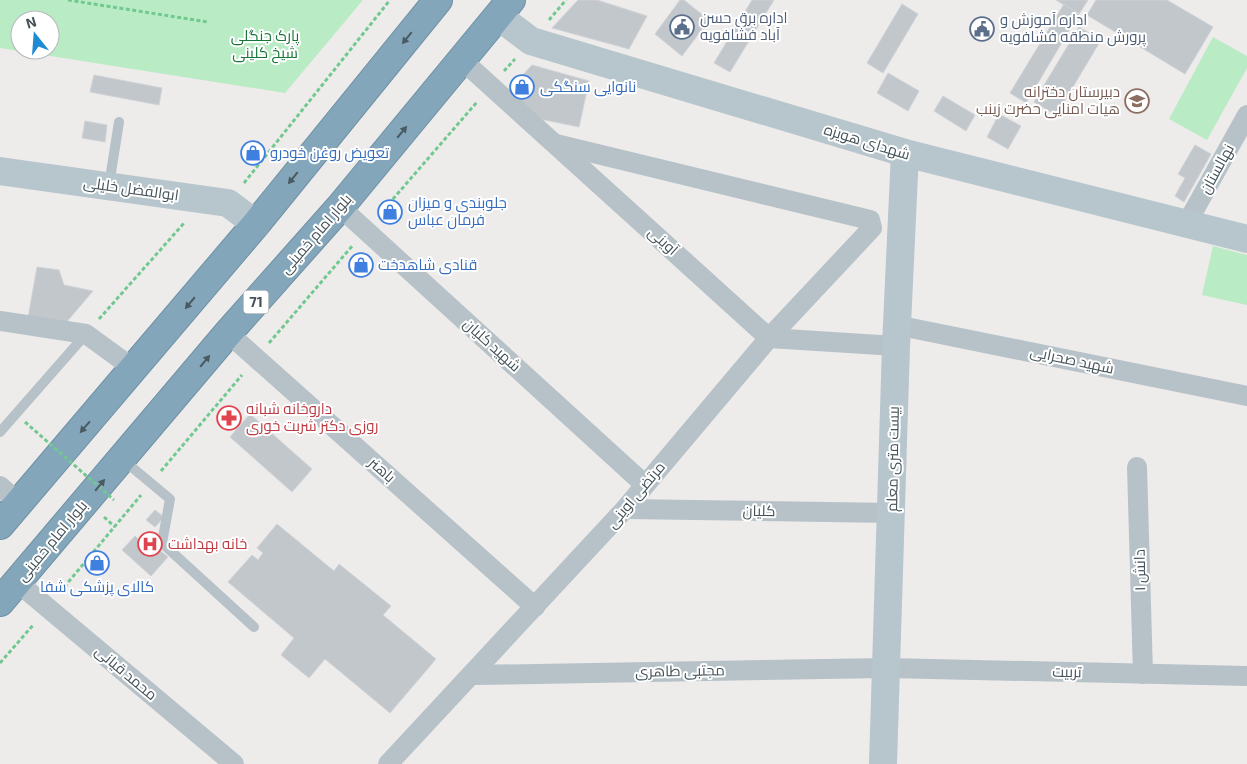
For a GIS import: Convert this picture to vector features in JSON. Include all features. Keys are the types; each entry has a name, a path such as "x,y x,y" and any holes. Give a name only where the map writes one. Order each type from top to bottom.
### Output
{"highway":[{"path":"0,525 9,494 134,369 256,224 438,0"},
{"name":"بلوار امام خمینی","path":"9,592 228,333 340,207 504,8"}],"street":[{"name":"شهدای هویزه","path":"504,8 531,41 905,154 1247,239"},
{"name":"آوینی","path":"462,60 769,338"},
{"name":"نهالستان","path":"1187,223 1247,115"},
{"name":"مرتضی اوینی","path":"388,764 473,675 625,509 644,484 769,338 872,228 870,220 556,144"},
{"name":"بیست متری معلم","path":"883,764 896,335 905,154"},
{"name":"ابوالفضل خلیلی","path":"0,171 217,201 256,224"},
{"name":"شهید کلیان","path":"340,207 644,484"},
{"path":"0,321 86,334 134,369"},
{"name":"باهنر","path":"228,333 534,608"},
{"path":"769,338 896,335"},
{"name":"شهید صحرایی","path":"896,335 1247,396"},
{"name":"دانش ۱","path":"1137,467 1142,674"},
{"name":"کلیان","path":"625,509 892,513"},
{"name":"محمد قیانی","path":"9,592 48,607 234,764"},
{"name":"تربیت","path":"887,668 1247,676"},
{"name":"مجتبی طاهری","path":"473,675 887,668"}],"lane":[{"path":"108,186 119,122"},
{"path":"0,432 86,334"},
{"path":"122,459 170,499 162,543 254,627"}],"path":[{"path":"68,0 208,22"},
{"path":"86,334 217,201 390,0"},
{"path":"0,663 256,358 566,0"},
{"path":"25,422 114,500"},
{"path":"101,514 115,527"}],"green space":[{"name":"پارک جنگلی شیخ کلینی","path":"0,0 363,0 285,93 60,57 60,10 10,10 10,50 0,48"},
{"path":"1213,37 1247,56 1247,68 1207,140 1169,119"},
{"path":"1213,246 1247,255 1247,305 1202,295"}],"building":[{"path":"578,0 597,0 647,16 629,49 552,28"},
{"name":"اداره برق حسن آباد فشافویه","path":"680,0 684,0 709,20 682,56 655,34"},
{"path":"752,0 774,0 730,72 714,63"},
{"path":"1056,0 1088,0 1079,14"},
{"path":"1096,0 1167,0 1213,27 1185,74 1087,15"},
{"path":"902,4 918,14 883,73 867,63"},
{"path":"1064,4 1079,14 1026,103 1010,93"},
{"path":"1079,27 1101,40 1056,115 1034,102"},
{"path":"532,65 589,81 579,127 540,119 509,90"},
{"path":"888,73 919,91 908,111 877,93"},
{"path":"94,75 162,88 159,105 90,92"},
{"path":"943,96 975,115 966,131 934,111"},
{"path":"999,114 1021,126 1008,149 987,137"},
{"path":"85,121 107,125 105,142 82,138"},
{"path":"1195,145 1211,154 1184,202 1175,196 1185,178 1178,174"},
{"path":"37,267 59,270 64,285 93,291 64,325 28,318"},
{"path":"250,414 312,469 292,492 230,437"},
{"path":"155,510 164,517 155,527 146,520"},
{"path":"277,524 334,571 339,564 391,606 383,615 436,659 390,713 325,659 309,678 281,655 294,638 228,582 252,555 258,560 263,553 257,548"},
{"path":"135,536 152,551 156,547 168,557 151,576 122,550"}],"place":[{"name":"اداره برق حسن آباد فشافویه","path":"682,27"},
{"name":"اداره آموزش و پرورش منطقه فشافویه","path":"982,29"},
{"name":"نانوایی سنگکی","path":"522,87"},
{"name":"دبیرستان دخترانه هیات امنایی حضرت زینب","path":"1137,101"},
{"name":"تعویض روغن خودرو","path":"253,153"},
{"name":"جلوبندی و میزان فرمان عباس","path":"390,212"},
{"name":"قنادی شاهدخت","path":"361,265"},
{"name":"داروخانه شبانه روزی دکتر شربت خوری","path":"229,418"},
{"name":"خانه بهداشت","path":"150,544"},
{"name":"کالای پزشکی شفا","path":"97,563"}]}
